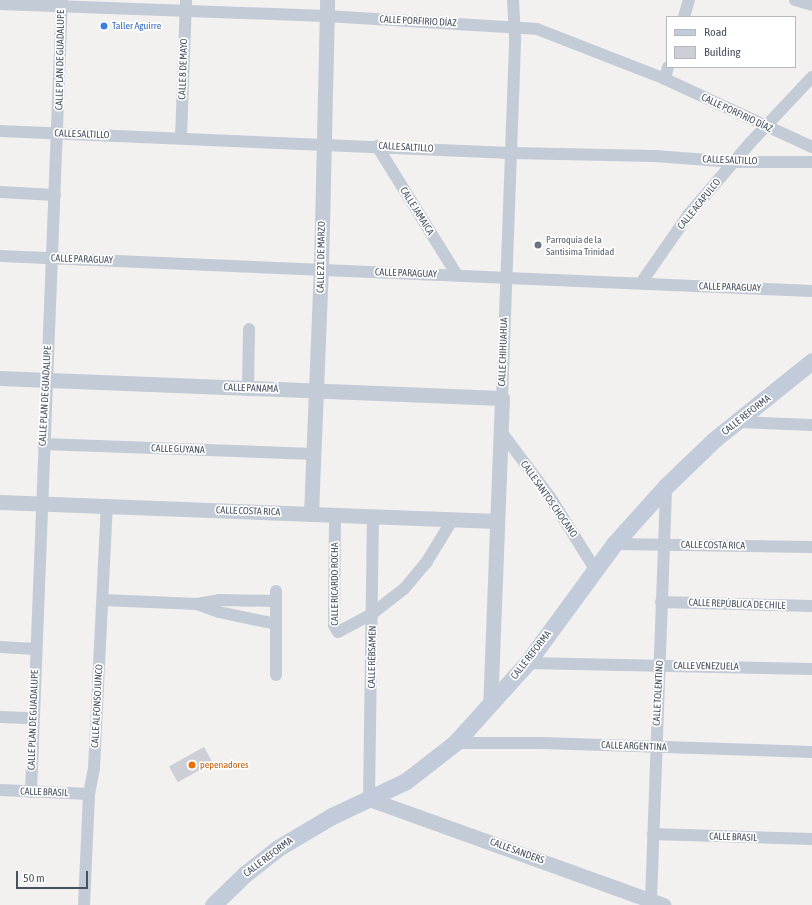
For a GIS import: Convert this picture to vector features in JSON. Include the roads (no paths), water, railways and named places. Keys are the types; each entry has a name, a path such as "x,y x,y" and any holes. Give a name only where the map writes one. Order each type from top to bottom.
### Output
{"main road":[{"name":"CALLE REFORMA","path":"213,905 245,874 278,848 307,829 406,781 455,743 527,663 614,544 666,486 715,439 739,422 812,361"}],"street":[{"name":"CALLE 21 DE MARZO","path":"311,514 321,270 327,0"},
{"name":"CALLE CHIHUAHUA","path":"490,704 511,153 515,27 513,0"},
{"path":"684,16 689,0"},
{"path":"795,0 812,5"},
{"name":"CALLE PORFIRIO DÍAZ","path":"0,4 62,3 185,5 326,16 515,27 547,32 664,79 812,147"},
{"name":"CALLE PLAN DE GUADALUPE","path":"31,792 40,503 53,258 62,3"},
{"name":"CALLE 8 DE MAYO","path":"181,137 185,5"},
{"path":"664,79 668,68"},
{"name":"CALLE ACAPULCO","path":"641,283 689,214 812,76"},
{"name":"CALLE SALTILLO","path":"0,131 323,143 511,153 655,156 734,162 812,162"},
{"name":"CALLE JAMAICA","path":"377,146 457,275"},
{"path":"0,192 55,195"},
{"name":"CALLE PARAGUAY","path":"0,256 812,291"},
{"path":"248,388 249,329"},
{"name":"CALLE PANAMÁ","path":"0,378 502,398"},
{"path":"739,422 812,425"},
{"name":"CALLE SANTOS CHOCANO","path":"500,430 550,497 596,569"},
{"name":"CALLE GUYANA","path":"43,444 313,454"},
{"name":"CALLE TOLENTINO","path":"658,902 653,834 666,486"},
{"name":"CALLE COSTA RICA","path":"0,502 497,521"},
{"name":"CALLE ALFONSO JUNCO","path":"84,905 89,794 94,768 107,506"},
{"name":"CALLE RICARDO ROCHA","path":"335,515 334,628 342,631 373,614 415,576 438,546 452,519"},
{"name":"CALLE RÉBSAMEN","path":"369,799 374,516"},
{"name":"CALLE COSTA RICA","path":"614,544 663,543 812,547"},
{"path":"102,600 197,604 218,600 276,596 276,675"},
{"name":"CALLE REPÚBLICA DE CHILE","path":"662,602 812,606"},
{"path":"197,604 219,612 276,624"},
{"path":"0,647 36,649"},
{"name":"CALLE VENEZUELA","path":"527,663 812,669"},
{"path":"0,717 33,718"},
{"name":"CALLE ARGENTINA","path":"455,743 812,752"},
{"name":"CALLE BRASIL","path":"0,790 89,794"},
{"name":"CALLE SANDERS","path":"369,799 658,902"},
{"name":"CALLE BRASIL","path":"653,834 812,839"}],"place":[{"name":"Taller Aguirre","path":"104,26"},
{"name":"Parroquia de la Santisima Trinidad","path":"538,245"},
{"name":"pepenadores","path":"192,765"}]}
